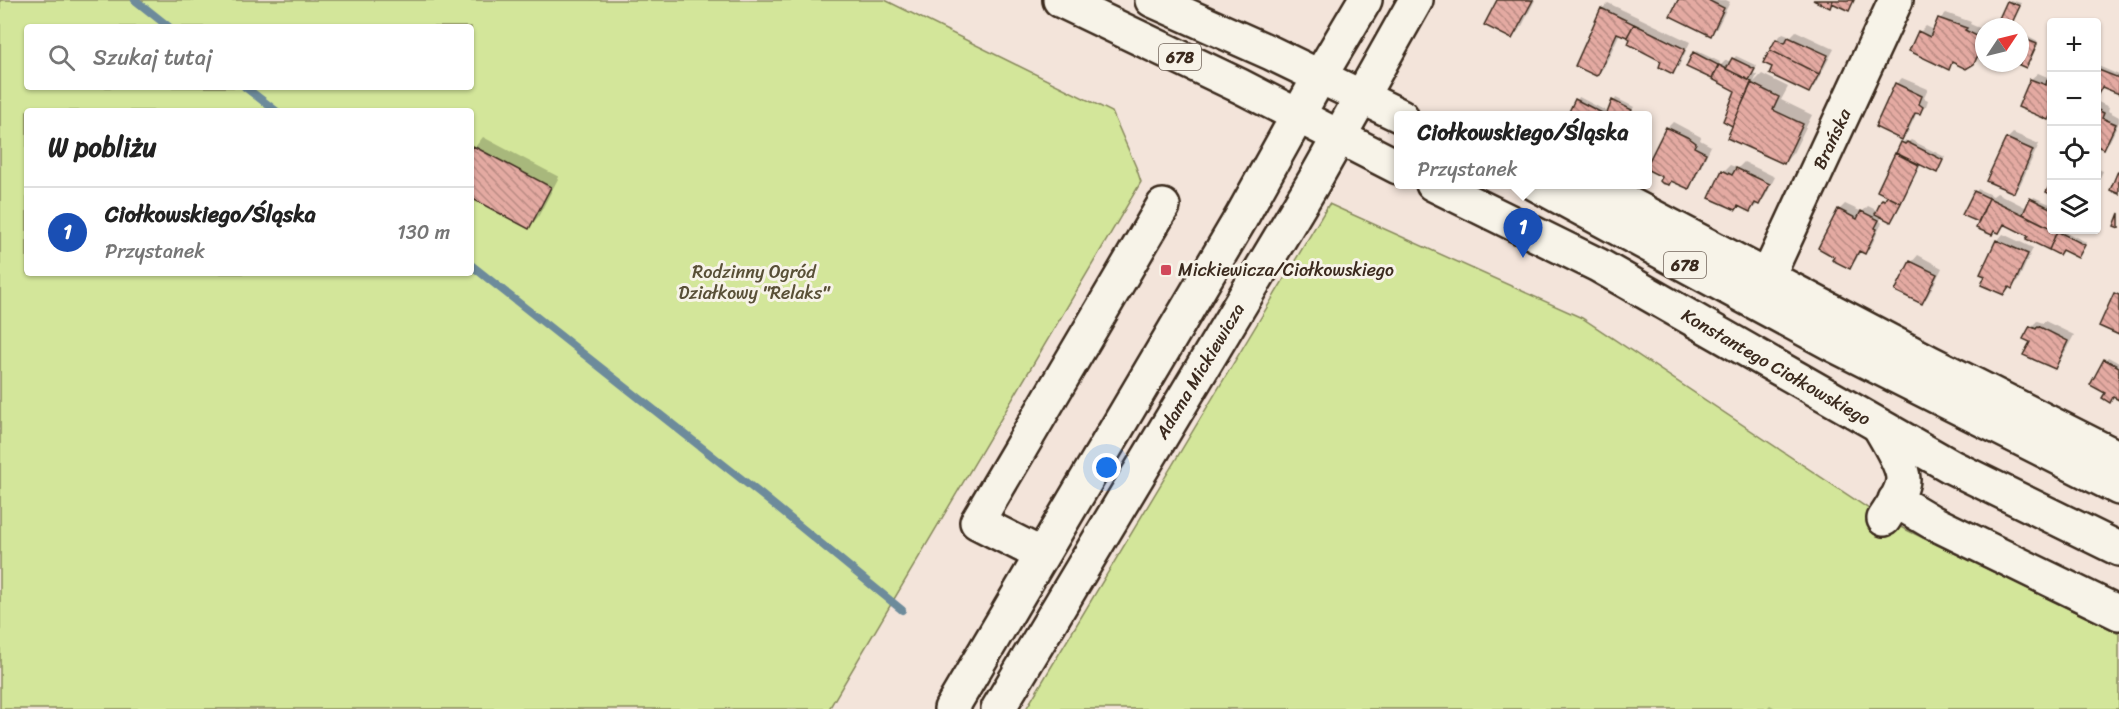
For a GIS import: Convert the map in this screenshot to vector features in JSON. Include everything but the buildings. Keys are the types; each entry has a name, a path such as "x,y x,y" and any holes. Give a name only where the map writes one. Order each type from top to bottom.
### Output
{"street":[{"name":"678","path":"1060,0 1299,115 1394,165"},
{"name":"678","path":"1152,0 1361,95 1394,112"},
{"path":"951,709 1241,218 1365,0"},
{"path":"1373,0 1388,15 1404,15 1413,5"},
{"name":"Brańska","path":"1767,278 1896,0"},
{"name":"Adama Mickiewicza","path":"998,709 1339,136 1413,5"},
{"path":"1195,64 1209,64 1220,56 1223,42 1216,28"},
{"name":"Konstantego Ciołkowskiego","path":"1446,189 1598,265 1952,467 2119,549"},
{"name":"678","path":"1545,189 1834,345 2119,488"},
{"path":"1600,189 1767,278 2119,458"},
{"path":"1042,555 977,522 1163,206"},
{"path":"1241,218 1255,214 1269,218 1274,223 1279,237"},
{"path":"1806,385 1801,377 1800,367 1803,358 1809,350 1819,345 1834,345"},
{"path":"1879,426 1894,452 1903,480 1890,510 1932,522 2119,613"}],"green space":[{"name":"Rodzinny Ogród Działkowy \"Relaks\"","path":"0,0 885,0 1112,112 1141,182 829,709 0,709"},
{"path":"1329,204 1582,318 1884,519 2119,633 2119,709 1026,709"}],"waterway":[{"path":"135,0 165,24"},
{"path":"249,90 272,108"},
{"path":"474,267 763,496 902,610"}],"place":[{"name":"Ciołkowskiego/Śląska","path":"1523,258"},
{"name":"Mickiewicza/Ciołkowskiego","path":"1166,270"}]}
